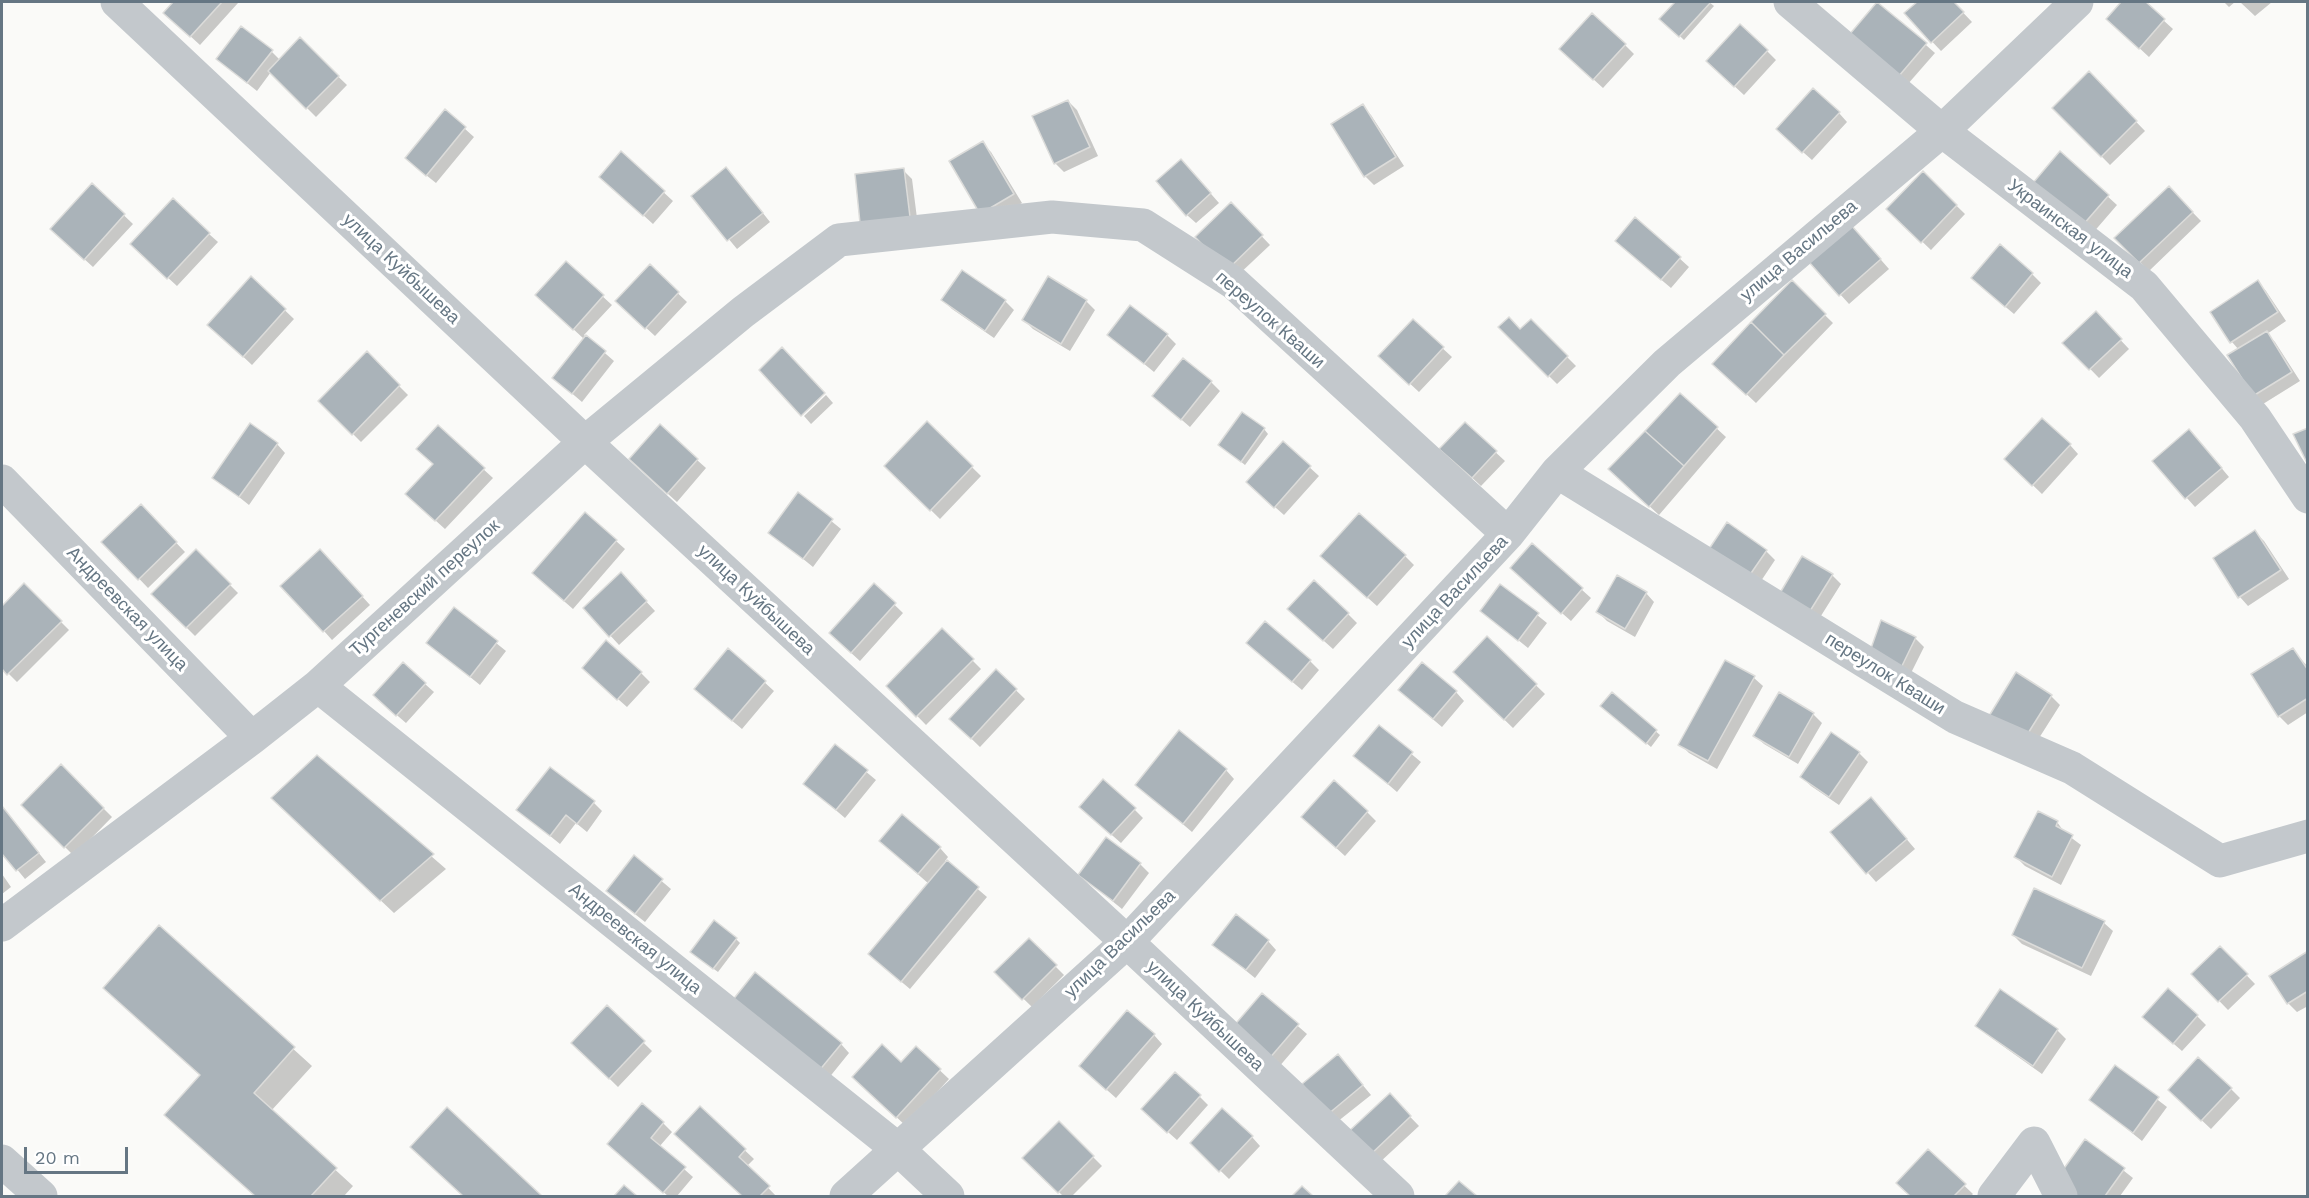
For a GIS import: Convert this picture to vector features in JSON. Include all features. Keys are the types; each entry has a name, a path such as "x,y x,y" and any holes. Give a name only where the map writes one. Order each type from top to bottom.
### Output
{"street":[{"name":"улица Куйбышева","path":"117,2 585,442 1398,1197"},
{"name":"Украинская улица","path":"1790,2 1941,131 2144,285 2255,418 2307,497"},
{"name":"улица Васильева","path":"846,1197 1126,942 1508,534 1557,472 1666,363 1941,131 2077,2"},
{"name":"переулок Кваши","path":"839,240 1052,217 1143,225 1234,283 1508,534"},
{"name":"Тургеневский переулок","path":"2,925 318,686 585,442 743,312 839,240"},
{"name":"переулок Кваши","path":"1557,472 1955,717 2072,768 2220,861 2307,836"},
{"name":"Андреевская улица","path":"2,481 252,738"},
{"name":"Андреевская улица","path":"318,686 899,1150 948,1197"},
{"path":"1994,1197 2034,1143 2061,1197"},
{"path":"2,1161 41,1197"}],"building":[{"path":"173,2 222,2 190,37 163,13"},
{"path":"1675,2 1711,2 1679,37 1659,19"},
{"path":"1877,2 1927,43 1898,77 1849,35"},
{"path":"1917,2 1954,2 1964,12 1931,43 1904,13"},
{"path":"2121,2 2146,2 2165,19 2139,49 2106,19"},
{"path":"1592,13 1626,44 1593,80 1559,49"},
{"path":"1740,24 1768,50 1734,87 1706,61"},
{"path":"241,26 273,50 247,83 216,59"},
{"path":"300,37 339,76 306,109 268,71"},
{"path":"2089,71 2137,121 2101,157 2052,108"},
{"path":"1813,88 1840,112 1802,153 1776,129"},
{"path":"1068,100 1090,147 1054,164 1032,116"},
{"path":"1363,104 1396,157 1364,177 1331,124"},
{"path":"445,109 466,127 426,176 405,158"},
{"path":"983,141 1014,194 980,214 949,161"},
{"path":"621,151 665,191 643,216 599,177"},
{"path":"2060,151 2109,195 2082,226 2033,183"},
{"path":"1181,159 1211,193 1186,216 1156,181"},
{"path":"726,167 763,213 727,241 691,196"},
{"path":"904,168 910,217 860,223 855,174"},
{"path":"1923,171 1957,205 1921,243 1886,209"},
{"path":"92,183 125,214 84,260 50,229"},
{"path":"2169,186 2193,212 2139,263 2114,238"},
{"path":"173,198 210,233 167,279 130,244"},
{"path":"1231,202 1263,235 1227,270 1195,237"},
{"path":"1635,217 1681,257 1661,280 1615,241"},
{"path":"1851,225 1881,259 1839,296 1809,262"},
{"path":"2000,244 2033,273 2005,307 1971,278"},
{"path":"566,261 604,295 573,330 535,295"},
{"path":"650,264 679,292 645,329 615,301"},
{"path":"962,270 1006,300 985,331 941,300"},
{"path":"251,276 286,309 243,357 207,325"},
{"path":"1048,276 1087,300 1061,344 1022,320"},
{"path":"1792,280 1826,314 1784,355 1751,322"},
{"path":"2258,280 2278,312 2230,343 2210,312"},
{"path":"1130,305 1168,334 1144,364 1107,335"},
{"path":"2096,311 2122,339 2089,370 2062,343"},
{"path":"1509,317 1520,329 1531,319 1568,356 1548,377 1498,327"},
{"path":"1413,319 1444,347 1409,385 1378,356"},
{"path":"1751,322 1784,355 1746,395 1712,364"},
{"path":"2267,331 2292,372 2253,396 2227,355"},
{"path":"586,335 606,351 572,394 552,378"},
{"path":"782,347 825,393 801,416 759,370"},
{"path":"367,351 400,385 352,435 318,401"},
{"path":"1183,358 1212,381 1181,420 1152,396"},
{"path":"1680,393 1718,427 1684,466 1645,431"},
{"path":"1242,412 1265,428 1241,462 1218,445"},
{"path":"2042,418 2071,444 2032,486 2004,459"},
{"path":"927,421 973,466 930,511 884,466"},
{"path":"1465,422 1497,451 1472,478 1439,449"},
{"path":"250,423 278,443 239,497 212,478"},
{"path":"660,424 698,459 667,494 629,459"},
{"path":"438,425 485,468 435,521 405,494 433,464 416,449"},
{"path":"2308,428 2308,465 2293,434"},
{"path":"2189,429 2222,468 2185,499 2152,461"},
{"path":"1645,431 1684,466 1649,507 1608,469"},
{"path":"1283,441 1311,466 1274,508 1246,482"},
{"path":"798,492 833,519 803,559 768,533"},
{"path":"141,504 177,542 138,580 101,542"},
{"path":"585,512 617,540 564,601 532,573"},
{"path":"1359,513 1406,555 1367,598 1320,556"},
{"path":"1727,522 1767,550 1747,579 1707,552"},
{"path":"2255,530 2281,570 2238,598 2213,558"},
{"path":"1532,543 1583,588 1561,614 1510,568"},
{"path":"196,549 231,584 186,628 151,594"},
{"path":"320,549 363,596 323,632 280,586"},
{"path":"1802,556 1833,574 1810,611 1780,593"},
{"path":"621,572 647,601 609,637 583,608"},
{"path":"1617,575 1647,592 1625,629 1596,612"},
{"path":"1314,580 1349,613 1323,641 1287,609"},
{"path":"24,583 62,621 7,675 2,669 2,606"},
{"path":"874,583 896,603 851,653 829,633"},
{"path":"1500,584 1539,613 1518,641 1480,611"},
{"path":"454,607 498,641 470,677 426,643"},
{"path":"1881,620 1916,637 1898,674 1868,657"},
{"path":"1265,621 1311,660 1292,682 1246,643"},
{"path":"942,628 974,659 916,717 886,686"},
{"path":"1487,636 1537,684 1504,720 1453,672"},
{"path":"606,640 642,672 617,700 582,668"},
{"path":"728,648 766,681 732,721 694,689"},
{"path":"2293,648 2308,670 2308,698 2278,717 2251,674"},
{"path":"1725,660 1755,676 1708,761 1678,745"},
{"path":"403,662 426,683 396,716 373,695"},
{"path":"1422,662 1457,691 1433,719 1398,690"},
{"path":"996,669 1017,689 971,739 949,719"},
{"path":"2016,672 2052,695 2025,738 1989,716"},
{"path":"1612,692 1657,730 1646,744 1600,706"},
{"path":"1779,692 1814,713 1789,757 1753,736"},
{"path":"1379,725 1413,752 1388,784 1353,756"},
{"path":"1179,730 1227,769 1183,824 1135,785"},
{"path":"1831,732 1860,752 1829,797 1800,777"},
{"path":"835,744 868,770 836,810 803,784"},
{"path":"317,755 434,854 380,901 271,798"},
{"path":"61,764 104,808 64,848 21,805"},
{"path":"550,767 595,801 577,824 566,815 550,836 516,810"},
{"path":"1103,779 1136,808 1111,835 1079,807"},
{"path":"1334,780 1368,811 1336,848 1301,817"},
{"path":"1871,797 1907,839 1866,874 1830,832"},
{"path":"2,806 39,853 16,871 2,854"},
{"path":"2038,811 2058,821 2056,826 2073,835 2052,877 2014,857"},
{"path":"902,814 941,847 918,874 879,841"},
{"path":"1106,837 1141,863 1113,901 1078,875"},
{"path":"634,855 663,879 635,914 606,891"},
{"path":"947,860 979,887 901,982 868,954"},
{"path":"2034,888 2105,921 2082,968 2012,935"},
{"path":"1236,914 1269,940 1246,970 1212,945"},
{"path":"714,920 737,938 713,969 690,952"},
{"path":"159,925 295,1047 254,1093 337,1168 311,1196 255,1196 164,1115 200,1075 103,988"},
{"path":"1029,938 1057,965 1022,1000 994,972"},
{"path":"2220,946 2248,974 2218,1002 2191,974"},
{"path":"2308,951 2308,991 2287,1004 2269,976"},
{"path":"755,972 842,1043 818,1072 732,1001"},
{"path":"2168,988 2198,1015 2173,1044 2142,1017"},
{"path":"2000,989 2058,1029 2033,1066 1975,1026"},
{"path":"1262,993 1299,1024 1268,1060 1232,1028"},
{"path":"607,1005 645,1041 609,1079 571,1043"},
{"path":"1127,1010 1155,1034 1106,1090 1079,1066"},
{"path":"882,1044 901,1062 916,1046 941,1069 896,1118 852,1077"},
{"path":"1338,1054 1363,1085 1327,1115 1302,1084"},
{"path":"2198,1057 2232,1088 2201,1121 2168,1090"},
{"path":"2115,1065 2159,1097 2133,1133 2089,1100"},
{"path":"1175,1072 1201,1095 1167,1133 1141,1109"},
{"path":"1390,1093 1411,1116 1369,1156 1347,1133"},
{"path":"642,1103 664,1122 651,1138 686,1167 663,1193 607,1144"},
{"path":"700,1106 746,1149 739,1157 770,1186 760,1196 742,1196 674,1134"},
{"path":"447,1107 542,1196 463,1196 410,1147"},
{"path":"1222,1108 1253,1136 1219,1172 1190,1143"},
{"path":"1059,1121 1094,1156 1058,1193 1022,1158"},
{"path":"2085,1139 2125,1168 2105,1196 2077,1196 2055,1181"},
{"path":"1928,1149 1966,1184 1954,1196 1910,1196 1896,1183"},
{"path":"1459,1181 1477,1196 1445,1196"},
{"path":"624,1185 637,1196 614,1196"},
{"path":"1302,1186 1313,1196 1292,1196"}]}
